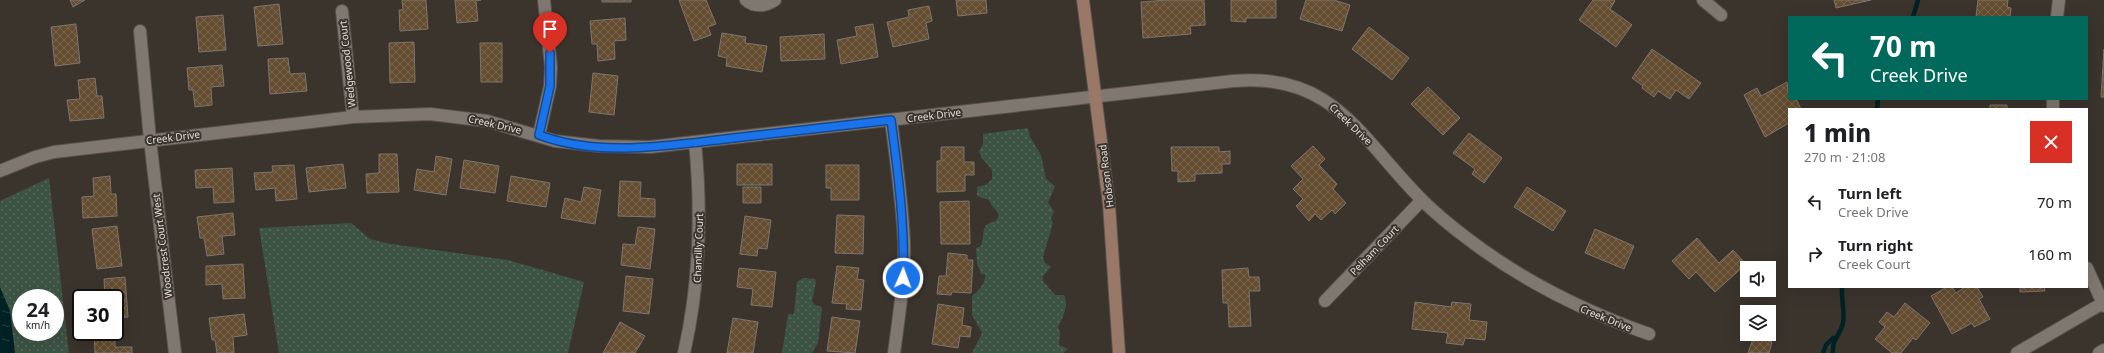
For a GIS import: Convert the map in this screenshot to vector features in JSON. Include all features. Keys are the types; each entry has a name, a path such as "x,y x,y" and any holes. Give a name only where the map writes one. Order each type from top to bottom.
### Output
{"main road":[{"name":"Hobson Road","path":"1083,0 1096,96 1114,259 1119,353"}],"street":[{"path":"539,135 550,86 551,73 544,0"},
{"path":"746,0 755,5 763,5 775,0"},
{"path":"1703,0 1722,15"},
{"path":"2057,16 2059,0"},
{"name":"Wedgewood Court","path":"342,11 353,117"},
{"name":"Woodcrest Court West","path":"140,31 150,140 175,353"},
{"name":"Creek Drive","path":"0,171 35,157 54,152 353,117 430,114 452,115 487,120 555,141 614,147 650,147 1251,79 1272,80 1292,84 1316,94 1334,107 1358,130 1422,200 1492,257 1540,287 1587,311 1648,334"},
{"path":"891,120 901,194 904,242 903,278 894,353"},
{"name":"Chantilly Court","path":"684,353 695,298 699,257 698,172 695,142"},
{"name":"Pelham Court","path":"1325,301 1422,200"},
{"path":"2017,353 2103,305 2088,270"},
{"path":"2099,353 2104,350"}],"green space":[{"path":"1028,128 1030,137 1041,155 1046,179 1055,186 1048,203 1054,211 1051,219 1053,223 1043,257 1045,263 1051,267 1043,276 1043,281 1055,295 1064,295 1066,307 1058,327 1060,332 1059,345 1068,349 1063,353 972,353 982,333 972,315 972,296 981,287 985,278 985,275 981,274 977,263 976,248 981,246 984,229 987,224 996,221 999,215 989,200 977,196 977,187 986,185 992,179 992,170 981,157 979,151 983,144 983,134"},
{"path":"49,178 62,289 12,289 12,341 64,341 64,309 69,353 0,353 0,201"},
{"path":"351,223 370,239 391,244 508,260 584,282 568,353 279,353 259,228"},
{"path":"803,278 815,279 816,282 812,301 815,305 822,307 818,343 812,353 782,353 788,314 794,314 797,282"}],"water":[{"path":"0,287 10,311 12,341 14,341 15,353 0,353"}],"building":[{"path":"70,0 85,0 73,7"},
{"path":"402,0 426,0 428,29 400,31 399,10 403,10"},
{"path":"455,0 481,0 476,1 478,21 457,23"},
{"path":"602,0 631,0 631,2 602,2"},
{"path":"679,0 706,0 716,24 708,27 711,35 694,41"},
{"path":"956,0 986,0 987,13 958,16"},
{"path":"1204,0 1205,25 1190,26 1191,34 1143,38 1141,2"},
{"path":"1231,0 1276,0 1276,18 1246,18 1246,22 1231,21"},
{"path":"1306,0 1334,0 1350,5 1342,31 1300,19"},
{"path":"1593,0 1614,0 1615,1 1610,9 1632,25 1616,47 1579,20"},
{"path":"1834,0 1871,0 1836,8"},
{"path":"1978,0 2008,0 2007,7 2011,8 2010,16 1976,16"},
{"path":"279,4 283,44 258,46 254,7"},
{"path":"929,6 932,21 926,23 929,39 893,47 887,22 909,17 908,10"},
{"path":"223,15 226,50 199,52 196,17"},
{"path":"625,18 626,40 614,41 615,59 598,61 597,44 592,44 590,21"},
{"path":"76,24 80,63 55,66 51,27"},
{"path":"873,24 878,57 841,64 837,40 857,36 855,27"},
{"path":"1369,27 1409,58 1392,80 1352,49"},
{"path":"722,33 746,37 745,43 767,46 762,72 726,66 727,58 718,56"},
{"path":"824,34 825,59 781,61 780,37"},
{"path":"414,42 415,82 390,83 389,43"},
{"path":"480,43 502,43 502,82 481,82"},
{"path":"1652,49 1701,83 1689,99 1676,90 1670,99 1658,91 1654,97 1632,78"},
{"path":"2104,49 2104,97 2101,97"},
{"path":"288,58 290,74 305,73 307,91 270,94 268,59"},
{"path":"222,65 224,86 211,87 212,105 195,107 193,90 189,90 187,68"},
{"path":"593,73 618,76 614,115 589,112"},
{"path":"95,78 97,96 102,96 104,118 70,121 67,100 80,99 78,80"},
{"path":"1787,82 1788,100 1796,100 1800,108 1788,108 1788,124 1765,137 1744,95 1757,88 1761,96"},
{"path":"1428,87 1460,118 1443,135 1411,104"},
{"path":"1990,105 2007,105 2007,108 1990,108"},
{"path":"1469,133 1502,158 1484,183 1472,174 1475,169 1453,153"},
{"path":"1313,146 1325,159 1319,165 1337,184 1333,189 1346,203 1335,214 1332,210 1321,220 1315,214 1309,221 1296,206 1303,199 1293,189 1303,179 1291,166"},
{"path":"941,147 964,147 964,162 974,162 974,175 965,175 965,191 937,192 937,161 941,161"},
{"path":"1171,147 1219,147 1219,152 1230,151 1230,164 1222,164 1222,173 1195,174 1195,181 1178,182 1178,171 1172,171"},
{"path":"379,154 397,154 399,192 367,193 366,174 379,173"},
{"path":"436,156 452,159 446,195 414,190 417,169 434,172"},
{"path":"464,160 499,166 495,193 460,188"},
{"path":"343,164 346,188 309,192 306,168"},
{"path":"737,164 772,164 772,185 737,185"},
{"path":"294,165 297,199 276,201 275,188 256,190 254,173 273,172 272,166"},
{"path":"826,165 859,165 859,200 831,200 831,188 826,188"},
{"path":"232,168 234,202 214,203 213,187 196,188 195,170"},
{"path":"110,176 111,194 116,194 117,216 83,218 82,197 94,196 93,178"},
{"path":"511,176 550,183 546,207 507,201"},
{"path":"620,181 641,182 640,198 655,199 655,217 618,216"},
{"path":"584,187 601,190 595,224 561,218 565,198 581,202"},
{"path":"743,187 761,187 761,203 743,203"},
{"path":"1527,187 1566,211 1553,231 1514,207"},
{"path":"969,201 970,244 941,244 940,202"},
{"path":"233,213 235,235 222,236 224,254 207,256 204,238 200,238 197,217"},
{"path":"837,215 864,216 863,254 835,253"},
{"path":"745,216 771,220 767,249 758,248 757,256 740,254"},
{"path":"117,226 122,266 97,269 92,229"},
{"path":"638,227 655,229 650,269 621,265 623,244 635,245"},
{"path":"1595,229 1634,246 1624,269 1585,253"},
{"path":"1697,238 1719,263 1733,250 1743,261 1740,261 1740,269 1715,292 1696,272 1689,279 1672,261"},
{"path":"948,253 967,255 967,260 973,260 971,293 952,292 951,295 937,294 939,276 946,276"},
{"path":"243,264 245,298 223,299 222,284 206,285 206,266"},
{"path":"837,266 859,268 857,279 864,280 861,310 846,309 847,304 832,303"},
{"path":"739,268 776,272 772,307 751,305 753,289 737,287"},
{"path":"1248,268 1249,277 1259,277 1260,291 1249,291 1251,326 1229,327 1228,303 1223,303 1222,270"},
{"path":"626,276 653,279 649,314 623,311"},
{"path":"125,277 128,317 124,317 124,289 105,289 104,279"},
{"path":"1945,288 1953,288 1956,293 1964,288 1978,288 1983,297 1979,299 1990,319 1974,327 1972,323 1952,334 1931,296"},
{"path":"2020,288 2044,288 2045,291 2020,292"},
{"path":"1415,302 1451,307 1452,302 1471,304 1469,320 1487,322 1485,340 1465,338 1463,345 1446,343 1448,333 1412,329"},
{"path":"1905,303 1930,323 1916,340 1913,338 1901,353 1892,353 1875,339 1885,327 1879,322 1887,312 1894,317"},
{"path":"938,304 964,308 962,325 971,327 970,337 960,336 958,348 932,344"},
{"path":"244,314 247,335 233,337 234,353 217,353 215,340 212,340 209,318"},
{"path":"832,317 860,321 855,353 827,351"},
{"path":"733,318 758,322 753,353 727,353"},
{"path":"620,322 645,336 635,353 603,353"},
{"path":"94,341 115,341 115,347 132,347 132,353 95,353"},
{"path":"1752,341 1772,342 1769,353 1748,353"}],"waterway":[{"path":"1913,16 1918,0"},
{"path":"1877,108 1878,100"},
{"path":"1833,353 1835,340 1842,328 1843,323 1844,314 1842,288"},
{"path":"1823,353 1826,345 1833,338"}],"route":[{"path":"550,53 550,86 539,135 555,141 622,148 650,147 891,120 901,194 904,242 903,278"}]}
